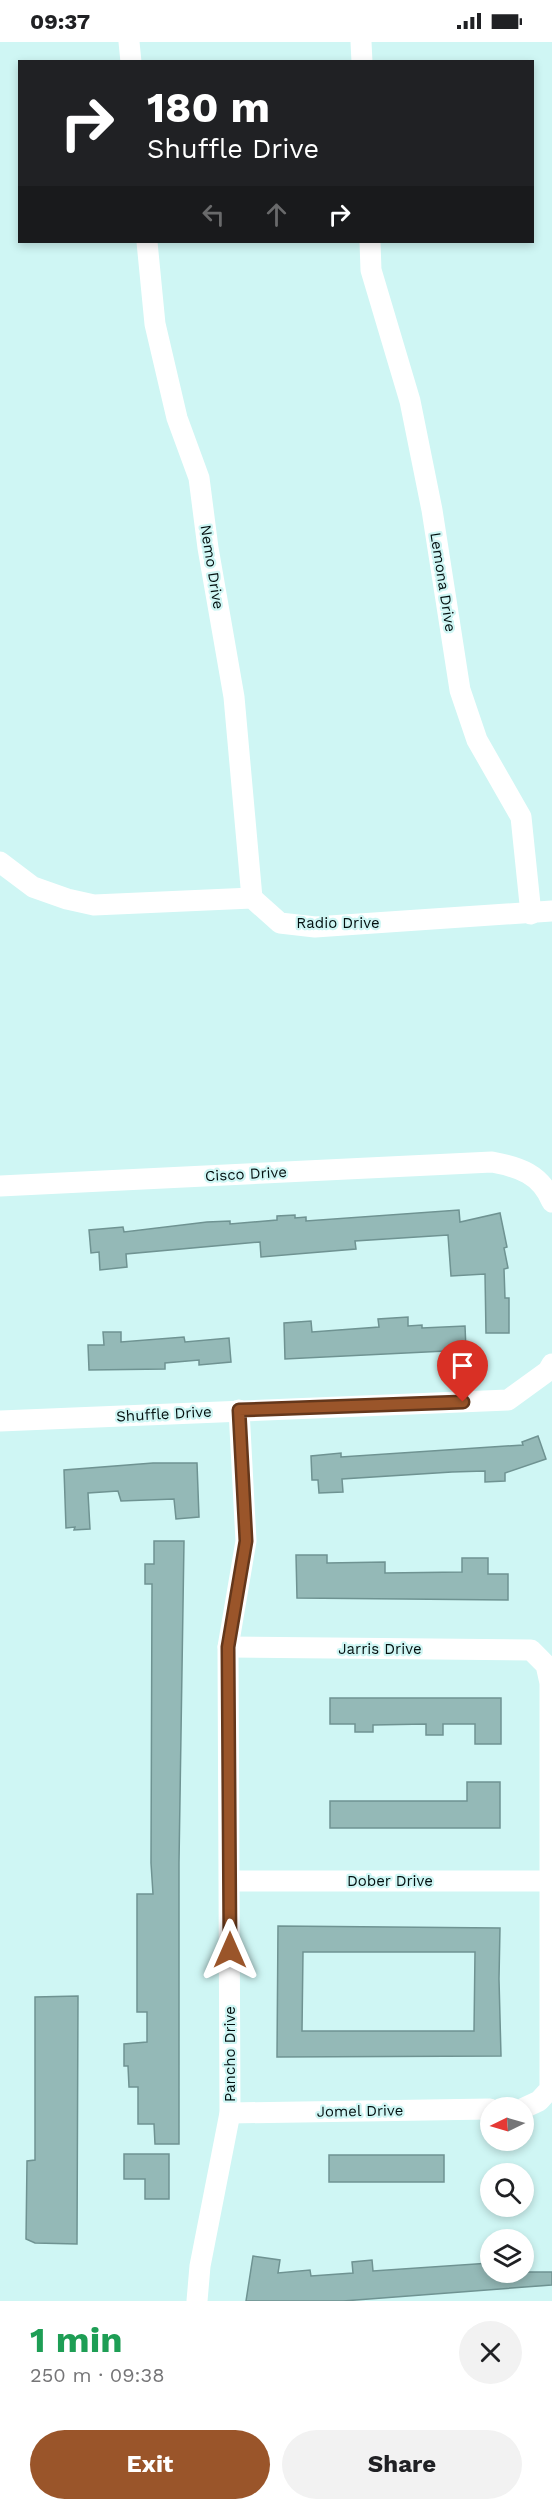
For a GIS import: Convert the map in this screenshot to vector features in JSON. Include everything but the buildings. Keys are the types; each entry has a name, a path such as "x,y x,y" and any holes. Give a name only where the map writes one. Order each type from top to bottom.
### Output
{"street":[{"path":"129,42 131,60"},
{"path":"361,42 362,60"},
{"name":"Nemo Drive","path":"147,243 155,324 177,418 199,478 208,548 234,697 252,898"},
{"name":"Lemona Drive","path":"370,243 371,270 410,401 432,510 460,690 477,740 521,817 531,914"},
{"path":"0,862 33,887 67,899 94,905 252,898"},
{"name":"Radio Drive","path":"252,898 280,923 315,927 552,911"},
{"name":"Cisco Drive","path":"0,1186 492,1162 519,1168 538,1180 552,1202"},
{"name":"Shuffle Drive","path":"0,1421 507,1400 548,1371 552,1364"},
{"name":"Pancho Drive","path":"197,2301 200,2266 230,2113 228,1647 246,1541 239,1410"},
{"name":"Jarris Drive","path":"228,1647 531,1650 546,1665 550,1683 550,1881"},
{"name":"Dober Drive","path":"230,1881 550,1881"},
{"path":"534,2103 550,2089 550,1881"},
{"name":"Jomel Drive","path":"230,2113 480,2109"}],"route":[{"path":"230,1950 228,1647 246,1541 239,1410 463,1402"}]}
